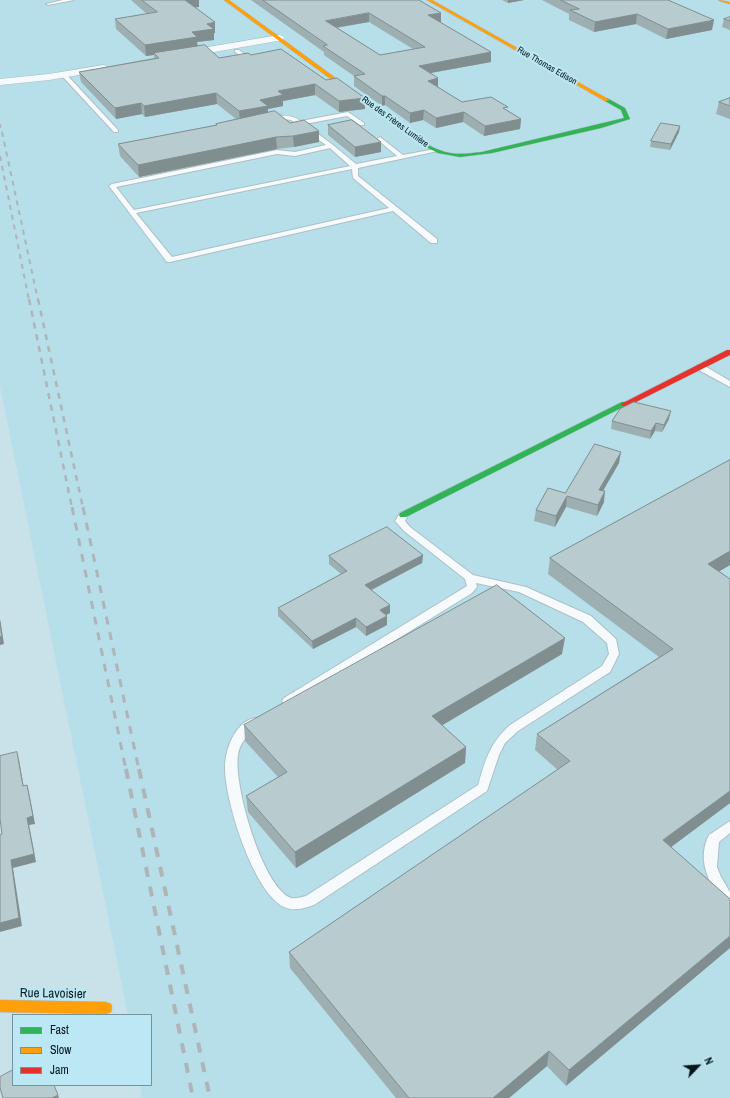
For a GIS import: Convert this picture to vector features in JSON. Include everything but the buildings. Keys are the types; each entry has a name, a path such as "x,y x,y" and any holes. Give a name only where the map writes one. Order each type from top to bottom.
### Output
{"street":[{"name":"Rue des Frères Lumière","path":"226,0 278,38 296,54 441,154 460,157 591,129"},
{"name":"Rue Thomas Edison","path":"429,0 623,109 627,115 627,119 620,122 591,129"},
{"path":"721,0 730,3"},
{"path":"171,57 278,38"},
{"path":"0,82 64,75 118,66"},
{"path":"403,515 730,352"},
{"name":"Rue Lavoisier","path":"0,1006 106,1008"}],"lane":[{"path":"48,4 72,0"},
{"path":"237,51 251,62 258,60"},
{"path":"64,75 116,131"},
{"path":"300,123 348,114 362,124"},
{"path":"264,121 289,117 300,123 331,146 355,167 355,177 434,241"},
{"path":"380,139 401,157"},
{"path":"331,146 295,154 278,152 112,186 170,260 394,209"},
{"path":"132,212 435,151"},
{"path":"700,367 730,384"},
{"path":"262,717 249,725 239,739 231,754 231,770 242,825 261,873 274,892 287,903 296,904 309,901 483,788 494,755 501,740 514,728 606,669 614,654 612,642 587,619 522,589 470,578 407,530 400,521 403,515"},
{"path":"276,709 468,591 472,587 470,578"},
{"path":"730,826 712,839 709,860 713,877 730,903"}],"shaded area":[{"path":"0,0 730,0 730,1098 142,1098 140,1086 152,1086 152,1014 128,1014 0,386"}],"railway":[{"path":"0,124 2,133"},
{"path":"2,132 38,300"},
{"path":"0,156 29,300"},
{"path":"29,299 72,508"},
{"path":"38,299 83,508"},
{"path":"72,507 126,770"},
{"path":"83,507 139,770"},
{"path":"126,769 193,1098"},
{"path":"139,769 210,1098"}],"traffic: fast":[{"path":"357,96 398,127 430,148 450,155 460,156 482,154 627,119 623,109 607,100"},
{"path":"403,515 625,404"}],"traffic: slow":[{"path":"226,0 357,96"},
{"path":"429,0 607,100"},
{"path":"721,0 730,3"},
{"path":"0,1006 106,1008"}],"traffic: jam":[{"path":"625,404 730,352"}]}
